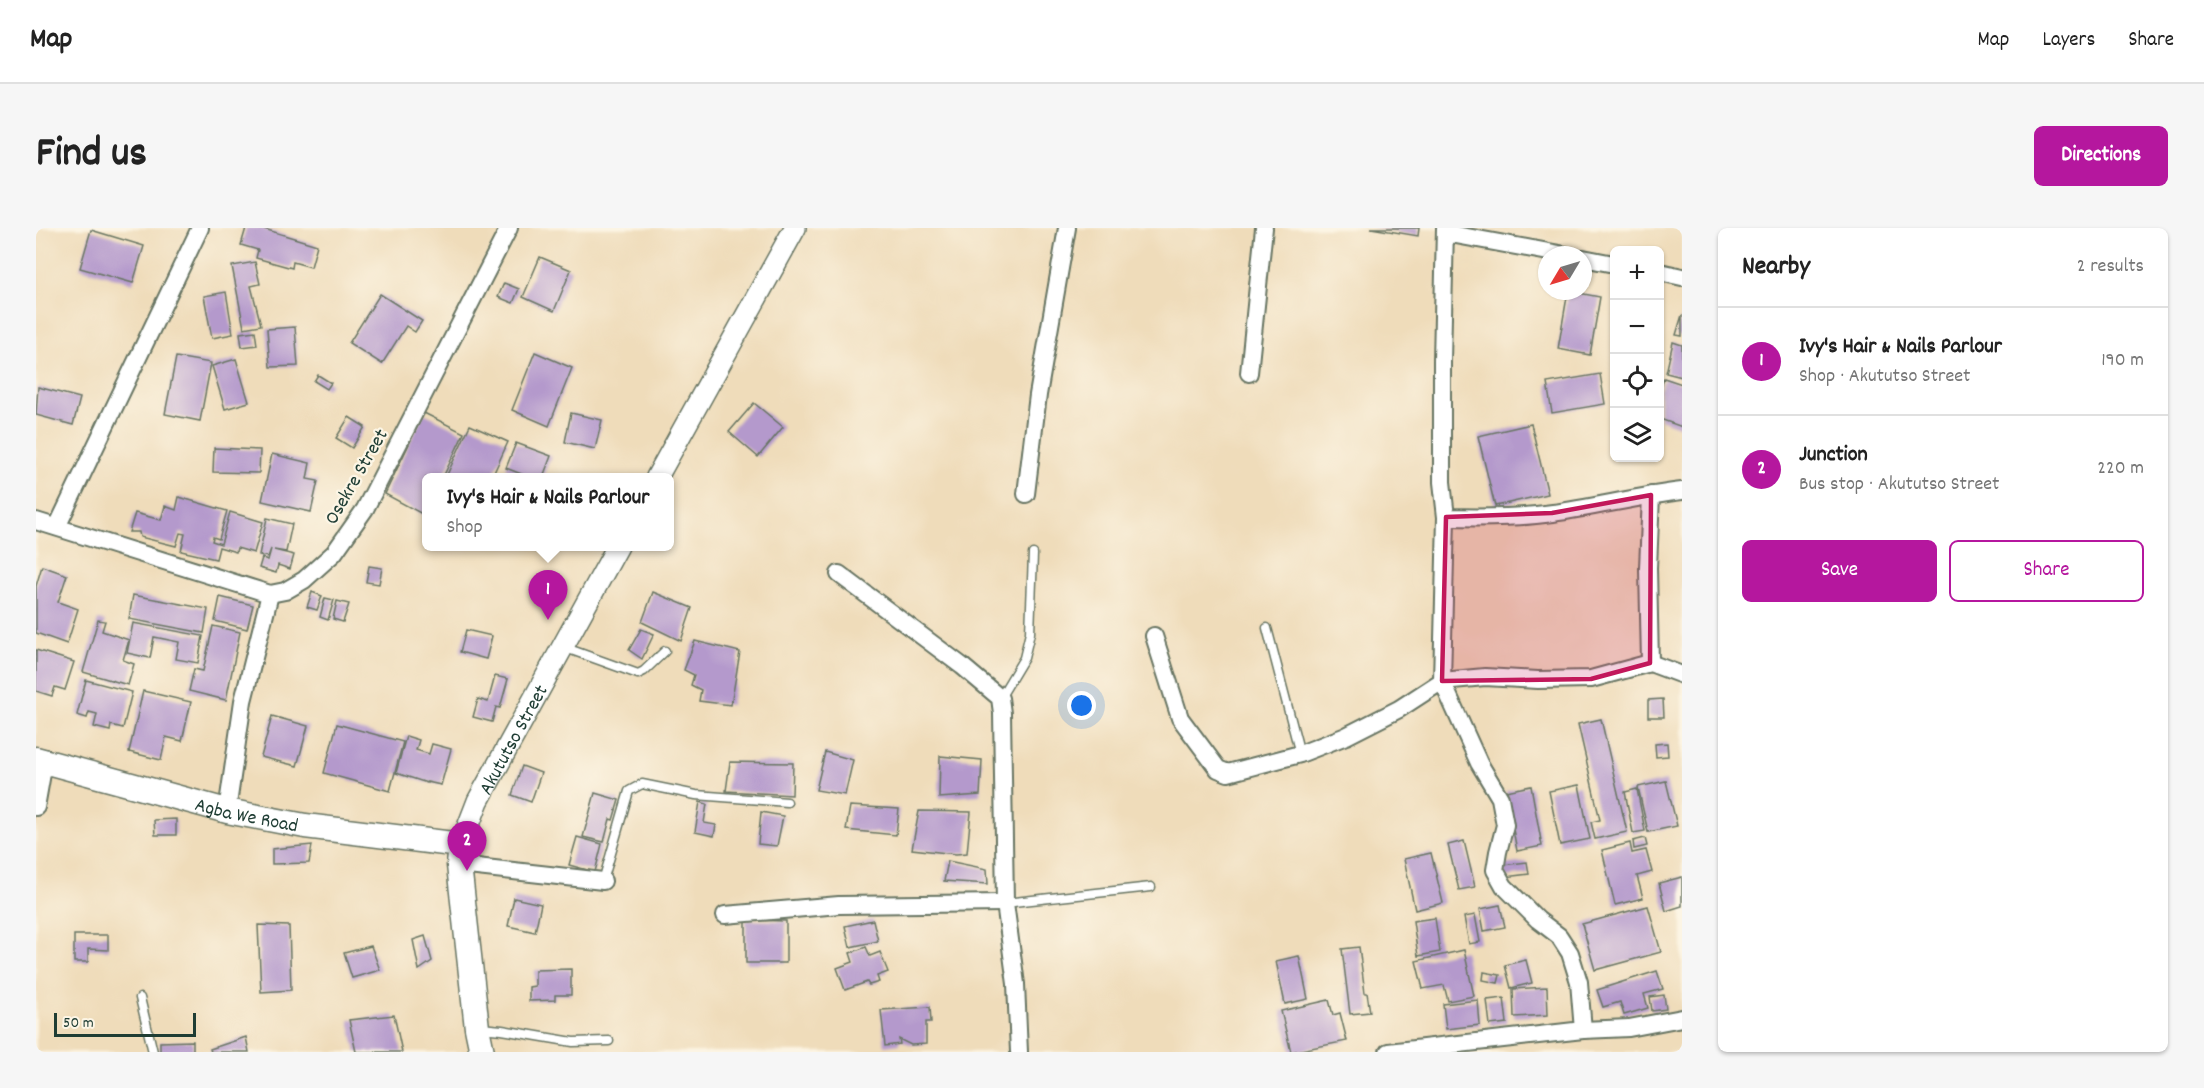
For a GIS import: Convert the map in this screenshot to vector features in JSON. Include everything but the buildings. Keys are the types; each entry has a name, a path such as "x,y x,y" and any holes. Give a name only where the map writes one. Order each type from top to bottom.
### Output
{"main road":[{"name":"Agba We Road","path":"40,761 227,811 460,855"},
{"name":"Akututso Street","path":"460,855 477,1028 482,1052"}],"street":[{"path":"57,527 200,228"},
{"name":"Osekre Street","path":"270,594 285,591 304,580 334,553 366,509 509,228"},
{"path":"659,473 795,228"},
{"path":"1026,494 1038,395 1067,228"},
{"path":"1249,373 1264,228"},
{"path":"1538,249 1445,230 1442,482 1446,517 1442,681 1479,763 1500,798 1505,825 1495,870 1504,886 1538,920 1559,936 1570,953 1579,982 1583,1030"},
{"path":"1592,260 1610,263"},
{"path":"1664,273 1682,277"},
{"path":"1446,517 1552,513 1682,491"},
{"path":"1650,663 1648,568 1651,495"},
{"path":"36,521 270,594 243,701 227,811"},
{"name":"Akututso Street","path":"460,855 478,801 615,551"},
{"path":"839,574 962,666 1000,698 1005,903 1016,984 1019,1052"},
{"path":"1154,636 1180,718 1218,769 1228,773 1300,754 1346,736 1388,715 1442,681 1485,677 1538,680 1591,679 1650,663 1682,675"},
{"path":"36,807 40,761"},
{"path":"460,855 603,881"},
{"path":"725,915 839,905 1005,903"},
{"path":"1388,1052 1583,1030 1629,1028 1682,1018"}],"lane":[{"path":"1000,698 1024,658 1030,633 1033,554"},
{"path":"1267,628 1300,754"},
{"path":"563,647 638,674 665,651"},
{"path":"603,881 629,791 642,784 696,795 787,802"},
{"path":"1005,903 1151,887"},
{"path":"140,998 153,1052"},
{"path":"477,1028 573,1042 609,1041"}],"highlighted area":[{"path":"1651,495 1650,663 1591,679 1442,681 1446,517 1552,513"}],"place":[{"name":"Ivy's Hair & Nails Parlour","path":"548,620"},
{"name":"Junction","path":"467,871"}]}
